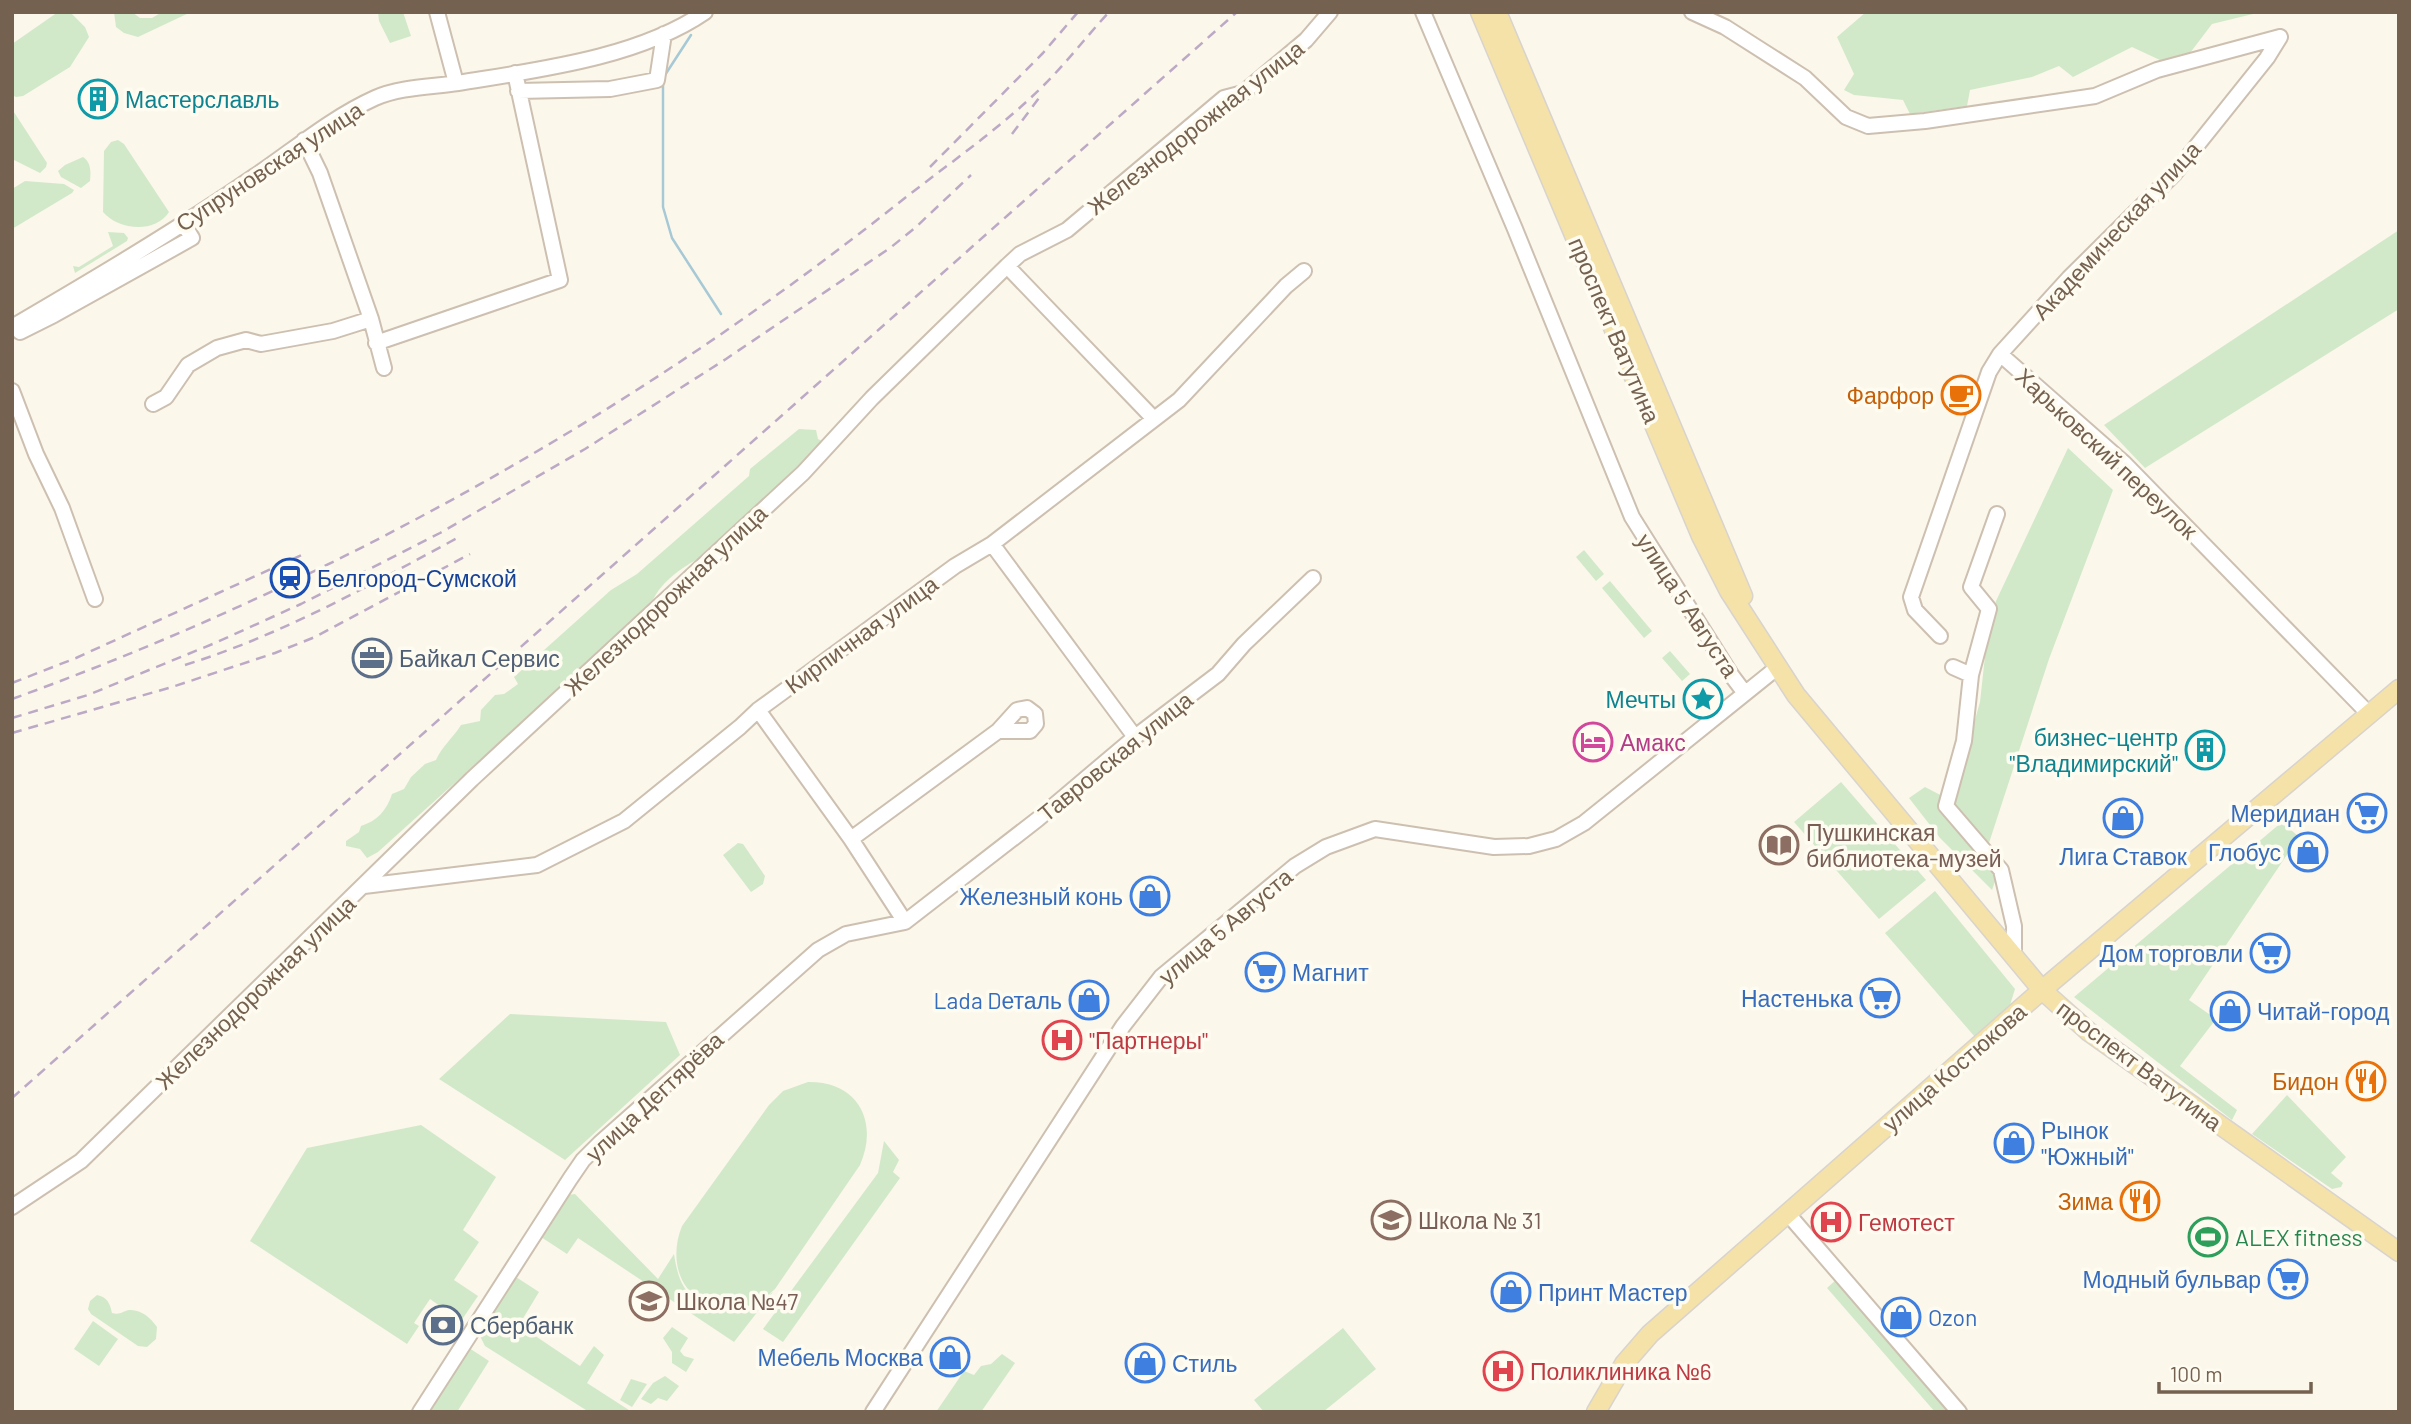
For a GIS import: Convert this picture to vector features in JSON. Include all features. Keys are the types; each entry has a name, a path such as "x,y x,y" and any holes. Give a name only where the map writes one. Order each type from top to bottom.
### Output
{"main road":[{"name":"проспект Ватутина","path":"1480,12 1701,536 1729,591 1796,695 2042,990 2089,1031 2399,1252"},
{"name":"проспект Ватутина","path":"1497,12 1761,641"},
{"name":"улица Костюкова","path":"1596,1412 1624,1364 1650,1335 2042,990 2399,690"}],"street":[{"path":"437,12 456,83"},
{"name":"Супруновская улица","path":"12,327 183,223 304,140 377,97 403,90 595,57 664,34 705,12"},
{"name":"Железнодорожная улица","path":"12,1207 81,1161 472,779 803,473 872,398 1020,254 1067,230 1224,98 1243,93 1306,40 1330,12"},
{"name":"улица 5 Августа","path":"1423,12 1632,517 1744,692"},
{"name":"Академическая улица","path":"1692,12 1748,41 1805,78 1846,117 1868,126 1925,121 2095,96 2157,70 2280,37 2267,58 2175,173 2068,278 2000,354"},
{"path":"518,91 610,89 657,80 664,34"},
{"path":"376,343 560,280 514,73"},
{"path":"304,140 320,173 371,319 384,368"},
{"path":"12,336 192,238 183,223"},
{"path":"1007,266 1154,419"},
{"name":"Кирпичная улица","path":"364,886 537,865 624,821 758,710 955,566 992,544 1179,400 1286,286 1304,271"},
{"path":"153,404 166,397 188,365 217,348 246,340 261,344 333,331 371,319"},
{"name":"Харьковский переулок","path":"1940,636 1915,610 1911,597 1989,372 2000,354 2124,463 2369,714"},
{"path":"12,391 36,454 62,508 95,599"},
{"path":"1997,514 1971,587 1989,609 1971,675 1965,741 1946,806 2001,870 2014,926 2014,957"},
{"path":"992,544 1135,737"},
{"name":"Тавровская улица","path":"905,922 1038,819 1135,737 1217,674 1244,644 1313,578"},
{"name":"улица 5 Августа","path":"875,1411 1123,1026 1161,976 1239,911 1295,866 1326,847 1376,829 1494,847 1529,846 1556,839 1584,823 1777,667"},
{"path":"1953,667 1971,675"},
{"path":"758,710 905,922"},
{"path":"850,839 998,731"},
{"name":"улица Дегтярёва","path":"419,1412 583,1160 818,950 846,933 905,922"},
{"path":"1788,1214 1959,1412"}],"green space":[{"path":"58,12 70,12 85,27 89,37 70,67 23,96 12,95 12,44"},
{"path":"114,12 132,12 140,18 152,18 162,12 191,12 138,37 124,33 116,27"},
{"path":"378,12 403,12 411,36 390,43 379,21"},
{"path":"1866,12 2261,12 2212,24 2190,53 2162,61 2132,47 2073,77 2059,66 2032,77 1970,90 1967,106 1910,114 1903,100 1854,95 1844,90 1854,74 1837,37"},
{"path":"12,109 47,163 40,173 12,159"},
{"path":"118,140 124,144 169,212 155,224 127,226 103,212 104,151 111,142"},
{"path":"83,157 89,164 90,181 81,188 61,177 58,171"},
{"path":"25,181 64,184 74,190 12,229 12,189"},
{"path":"2399,230 2399,309 2145,468 2104,425"},
{"path":"108,232 124,233 127,241 75,273 73,266 79,267 113,246"},
{"path":"799,429 816,430 818,439 826,443 703,556 671,577 650,607 378,852 367,858 360,849 346,846 346,841 359,832 361,826 381,814 392,794 404,789 411,777 425,764 436,760 461,725 480,721 481,710 495,695 504,694 518,684 514,677 611,590 637,574 749,476 750,469"},
{"path":"2068,448 2113,490 2049,659 1988,846 2001,864 1992,890 1940,838 1909,798 1925,787 1952,801 1980,702 1985,656 1996,601"},
{"path":"1584,550 1604,574 1596,581 1576,557"},
{"path":"1610,581 1652,631 1644,638 1602,588"},
{"path":"1670,651 1690,674 1682,681 1662,658"},
{"path":"1841,782 1926,880 1879,919 1794,822"},
{"path":"2282,822 2299,837 2189,1000 2216,1019 2180,1066 2237,1110 2232,1120 2074,997"},
{"path":"738,843 743,844 765,876 763,884 751,892 723,855"},
{"path":"1935,891 2015,989 2010,1005 1975,1037 1885,933"},
{"path":"510,1014 666,1022 680,1055 565,1160 439,1079"},
{"path":"808,1082 840,1088 851,1096 860,1107 865,1120 865,1149 860,1165 775,1289 767,1296 773,1292 734,1342 578,1238 567,1254 541,1237 567,1195 575,1194 658,1279 674,1254 684,1287 698,1301 727,1310 756,1304 729,1309 698,1299 682,1279 676,1254 678,1240 682,1226 769,1105 783,1091"},
{"path":"2287,1095 2346,1157 2331,1173 2343,1183 2341,1187 2332,1189 2252,1134"},
{"path":"421,1125 496,1177 463,1230 479,1242 454,1280 478,1296 461,1321 430,1299 414,1323 419,1326 407,1344 250,1241 307,1148"},
{"path":"884,1141 899,1160 893,1172 900,1178 783,1342 763,1329 878,1173"},
{"path":"516,1277 539,1292 519,1325 580,1366 594,1346 604,1355 587,1383 632,1412 589,1412 485,1346 480,1330"},
{"path":"1838,1278 1951,1412 1935,1412 1827,1288"},
{"path":"97,1295 108,1301 112,1313 133,1310 152,1320 157,1327 156,1339 147,1347 138,1346 91,1314 88,1309 90,1301"},
{"path":"93,1321 118,1339 99,1366 74,1349"},
{"path":"672,1327 688,1338 680,1351 684,1356 694,1359 686,1372 672,1363 672,1352 663,1338"},
{"path":"1343,1328 1376,1369 1323,1412 1264,1412 1254,1400"},
{"path":"466,1346 489,1361 457,1412 424,1412"},
{"path":"1002,1354 1015,1363 981,1412 936,1412 964,1371 974,1375 981,1366 991,1364"},
{"path":"665,1376 679,1386 667,1401 658,1398 651,1404 641,1399 653,1383"},
{"path":"631,1379 647,1384 632,1407 620,1400"}],"waterway":[{"path":"665,75 691,35"},
{"path":"663,81 663,207 672,238 721,314"}],"railway":[{"path":"930,167 1043,53 1078,12"},
{"path":"12,699 247,603 362,548 474,488 584,423 691,355 795,282 972,147 1044,85 1109,12"},
{"path":"12,1098 1237,12"},
{"path":"1012,134 1039,98"},
{"path":"12,718 88,695 215,643 301,604 440,533 585,449 726,359 890,248 971,175"},
{"path":"185,665 222,653 292,623 461,536"},
{"path":"12,683 76,658 306,553"},
{"path":"12,733 172,687 275,653 315,637 470,554"}],"place":[{"name":"Мастерславль","path":"98,99"},
{"name":"Фарфор","path":"1961,395"},
{"name":"Белгород-Сумской","path":"290,578"},
{"name":"Байкал Сервис","path":"372,658"},
{"name":"Мечты","path":"1703,699"},
{"name":"Амакс","path":"1593,742"},
{"name":"бизнес-центр \"Владимирский\"","path":"2205,750"},
{"name":"Меридиан","path":"2367,813"},
{"name":"Лига Ставок","path":"2123,818"},
{"name":"Пушкинская библиотека-музей","path":"1779,845"},
{"name":"Глобус","path":"2308,852"},
{"name":"Железный конь","path":"1150,896"},
{"name":"Дом торговли","path":"2270,953"},
{"name":"Магнит","path":"1265,972"},
{"name":"Настенька","path":"1880,998"},
{"name":"Lada Dеталь","path":"1089,1000"},
{"name":"Читай-город","path":"2230,1011"},
{"name":"\"Партнеры\"","path":"1062,1040"},
{"name":"Бидон","path":"2366,1081"},
{"name":"Рынок \"Южный\"","path":"2014,1143"},
{"name":"Зима","path":"2140,1201"},
{"name":"Школа № 31","path":"1391,1220"},
{"name":"Гемотест","path":"1831,1222"},
{"name":"ALEX fitness","path":"2208,1237"},
{"name":"Модный бульвар","path":"2288,1279"},
{"name":"Принт Мастер","path":"1511,1292"},
{"name":"Школа №47","path":"649,1301"},
{"name":"Ozon","path":"1901,1317"},
{"name":"Сбербанк","path":"443,1325"},
{"name":"Мебель Москва","path":"950,1357"},
{"name":"Стиль","path":"1145,1363"},
{"name":"Поликлиника №6","path":"1503,1371"}]}
